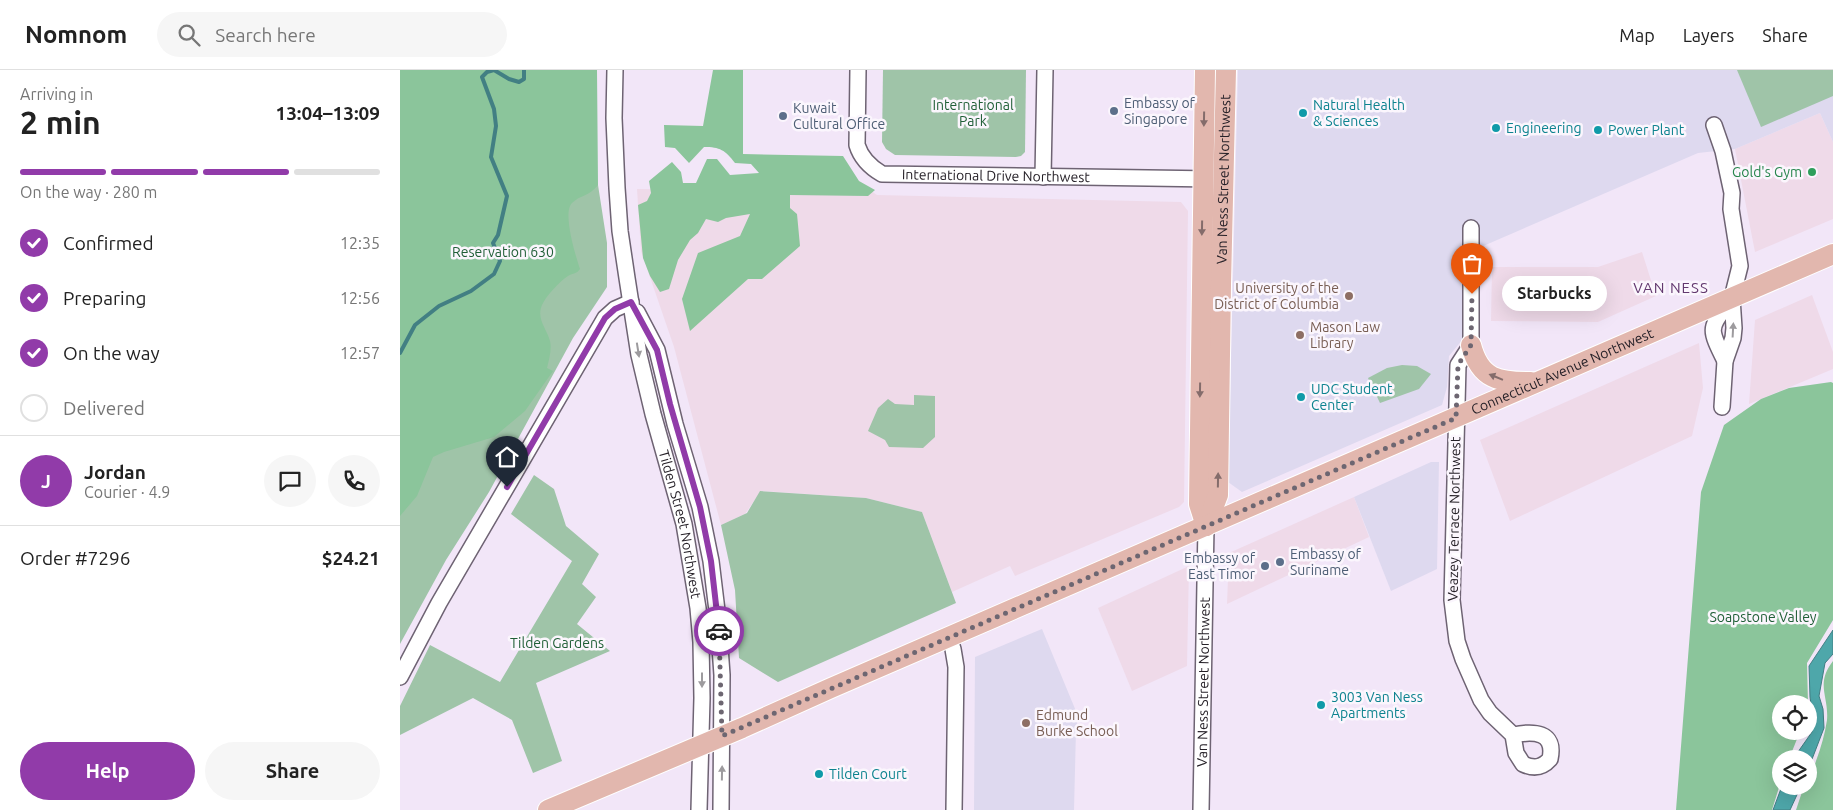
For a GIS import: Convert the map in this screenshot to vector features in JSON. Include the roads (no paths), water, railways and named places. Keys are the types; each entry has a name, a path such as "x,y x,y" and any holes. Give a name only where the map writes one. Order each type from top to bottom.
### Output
{"main road":[{"name":"Van Ness Street Northwest","path":"1205,70 1199,494 1206,526"},
{"name":"Van Ness Street Northwest","path":"1206,526 1218,494 1226,70"},
{"name":"Connecticut Avenue Northwest","path":"548,810 1833,254"},
{"path":"1471,345 1478,364 1484,372 1493,377 1506,381 1538,382"}],"street":[{"name":"Tilden Street Northwest","path":"615,70 616,188 620,231 639,355 687,540 702,642 699,810"},
{"name":"International Drive Northwest","path":"858,70 857,144 862,156 874,169 882,174 1223,180"},
{"path":"1043,177 1045,70"},
{"path":"1714,126 1723,151 1732,193 1731,209 1740,266 1732,298 1733,338 1725,361 1722,407"},
{"path":"1471,228 1471,345"},
{"path":"1725,361 1713,337 1713,325 1732,298"},
{"name":"Tilden Street Northwest","path":"631,302 657,350 670,404 697,498 714,581 720,637 721,810"},
{"path":"400,677 439,603 605,318 615,309 631,302"},
{"name":"Veazey Terrace Northwest","path":"1471,345 1458,365 1452,600 1457,641 1481,700 1490,713 1513,736"},
{"name":"Van Ness Street Northwest","path":"1201,810 1206,526"},
{"path":"687,540 706,536"},
{"path":"948,637 955,655 956,667 954,810"}],"waterway":[{"path":"400,353 415,325 439,306 471,291 494,274 500,261 493,243 498,235 507,196 491,157 496,126 494,109 482,77 487,72 494,70 509,79 519,82 524,79 524,70"}],"place":[{"name":"Embassy of Singapore","path":"1114,111"},
{"name":"Natural Health & Sciences","path":"1303,113"},
{"name":"Kuwait Cultural Office","path":"783,116"},
{"name":"Engineering","path":"1496,128"},
{"name":"Power Plant","path":"1598,130"},
{"name":"Gold's Gym","path":"1812,172"},
{"name":"Starbucks","path":"1472,294"},
{"name":"University of the District of Columbia","path":"1349,296"},
{"name":"Mason Law Library","path":"1300,335"},
{"name":"UDC Student Center","path":"1301,397"},
{"name":"Embassy of Suriname","path":"1280,562"},
{"name":"Embassy of East Timor","path":"1265,566"},
{"name":"3003 Van Ness Apartments","path":"1321,705"},
{"name":"Edmund Burke School","path":"1026,723"},
{"name":"Tilden Court","path":"819,774"}],"district":[{"name":"VAN NESS","path":"1671,287"}],"park label":[{"name":"International Park","path":"973,113"},
{"name":"Reservation 630","path":"503,252"},
{"name":"Soapstone Valley","path":"1763,617"},
{"name":"Tilden Gardens","path":"557,643"}]}
